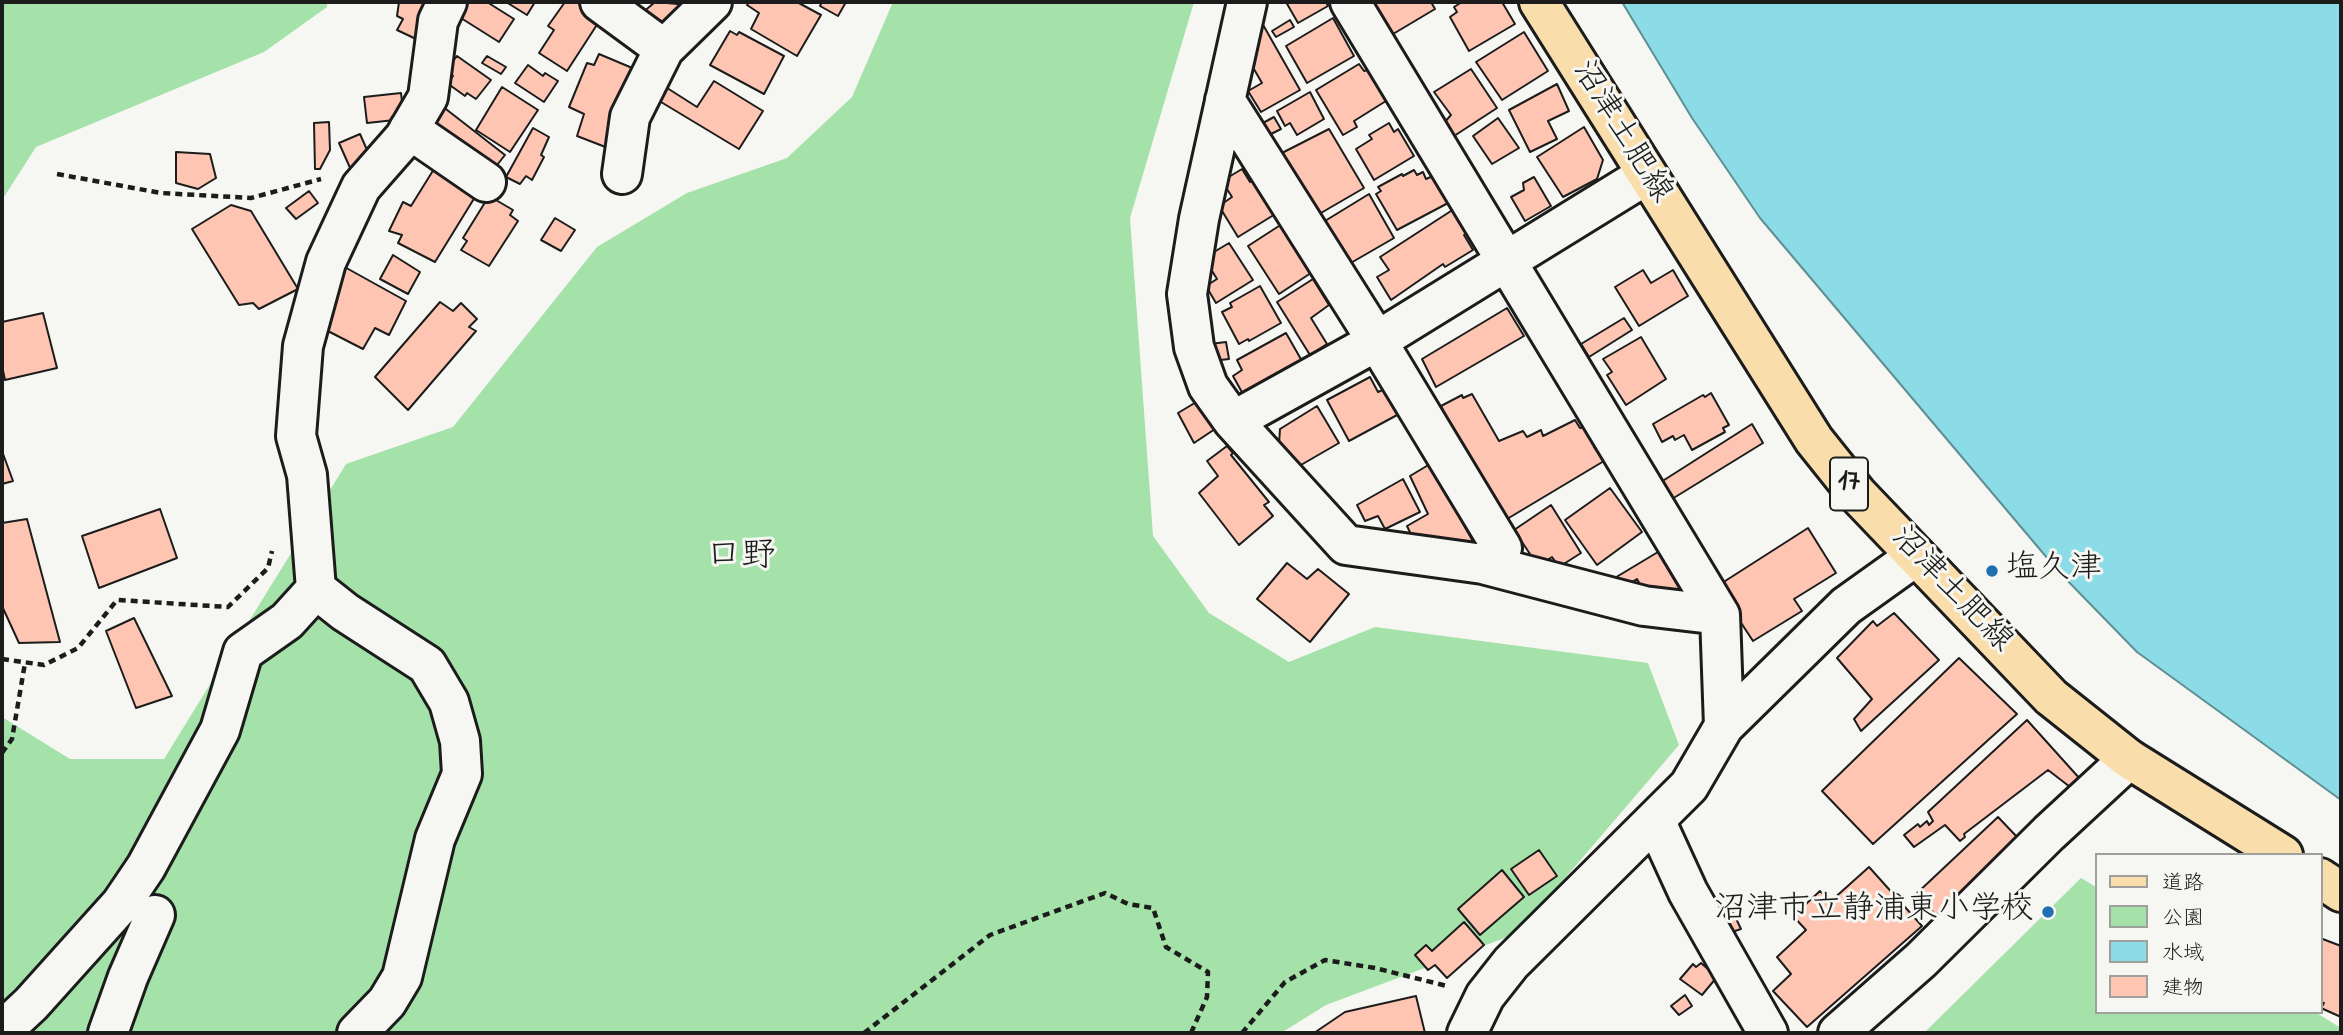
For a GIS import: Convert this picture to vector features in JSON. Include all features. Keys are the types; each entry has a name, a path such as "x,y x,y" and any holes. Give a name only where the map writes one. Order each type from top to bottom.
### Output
{"main road":[{"name":"沼津土肥線","path":"1539,2 1814,440 1858,495 2051,696 2129,759 2280,853"},
{"path":"2322,879 2341,892"}],"street":[{"path":"2,1031 31,1004 121,904 146,867 220,730 243,652 287,621 316,589 307,475 296,436 303,346 326,261 360,187 409,129 428,97 438,21 447,2"},
{"path":"600,2 664,49"},
{"path":"622,174 629,117 664,49 712,2"},
{"path":"1247,2 1199,219 1188,294 1194,348 1208,386 1233,421 1346,545 1483,564 1644,606 1720,615"},
{"path":"1350,2 1720,615 1724,726"},
{"path":"1225,100 1377,341 1502,548 1483,564"},
{"path":"409,129 486,182"},
{"path":"1233,421 1377,341 1646,175"},
{"path":"1467,1033 1485,996 1511,963 1689,786 1724,726 1846,606 1916,555"},
{"path":"316,589 345,612 427,666 449,702 460,741 462,774 435,839 402,977 387,1002 357,1033"},
{"path":"1838,1033 1921,960 2049,833 2129,759"},
{"path":"1656,820 1688,892 1768,1033"},
{"path":"108,1033 128,977 155,915"}],"path":[{"path":"57,174 161,193 238,198 251,198 327,178 360,187"},
{"path":"2,659 44,665 78,648 117,600 228,607 268,568 274,542"},
{"path":"2,753 12,739 25,663"},
{"path":"864,1033 990,934 1105,893 1128,904 1153,908 1166,947 1208,972 1207,997 1191,1033"},
{"path":"1242,1033 1285,982 1325,960 1375,968 1485,996"}],"green space":[{"path":"2,2 327,2 327,7 264,52 36,147 2,200"},
{"path":"893,2 1194,2 1130,218 1153,536 1209,613 1289,662 1375,627 1648,663 1679,745 1518,933 1326,1005 1281,1033 2,1033 2,717 70,759 164,759 346,464 453,427 597,247 687,193 787,158 852,97"},
{"path":"2081,878 2094,886 2094,1014 2318,1014 2341,1028 2341,1033 1924,1033"}],"water":[{"path":"1622,2 2341,2 2341,800 2137,652 2059,572 1760,218 1692,118"}],"building":[{"path":"399,2 430,2 425,22 416,39 397,30 403,19 397,16"},
{"path":"461,2 487,2 514,19 499,42 453,13"},
{"path":"506,2 535,2 527,15"},
{"path":"565,2 579,2 602,17 567,71 539,53 554,30 548,26"},
{"path":"655,2 685,2 660,31 641,14"},
{"path":"749,2 797,2 821,15 797,56 751,29 759,13 747,5"},
{"path":"822,2 846,2 838,16 820,6"},
{"path":"1286,2 1326,2 1328,6 1298,23"},
{"path":"1368,2 1431,2 1435,9 1388,37"},
{"path":"1462,2 1502,2 1515,24 1469,51 1450,17 1457,12 1454,7"},
{"path":"1333,18 1354,56 1307,83 1286,46"},
{"path":"1290,20 1294,27 1276,37 1272,31"},
{"path":"1262,23 1300,90 1261,112 1248,91 1262,83 1251,64"},
{"path":"730,31 737,35 739,32 784,56 764,94 710,65"},
{"path":"1524,32 1548,71 1502,100 1476,62"},
{"path":"599,54 637,70 608,148 577,136 584,114 569,107 587,63 594,65"},
{"path":"457,56 491,80 476,99 467,93 465,96 447,83 453,76 445,70"},
{"path":"487,56 506,67 501,74 482,63"},
{"path":"1359,64 1364,71 1368,70 1386,101 1354,121 1357,127 1343,135 1316,90"},
{"path":"528,65 543,76 545,73 558,81 544,102 515,83"},
{"path":"1471,69 1497,108 1451,138 1442,125 1451,115 1434,92"},
{"path":"714,81 763,111 739,149 656,99 664,86 697,107"},
{"path":"1557,84 1569,111 1548,121 1557,139 1530,152 1509,110"},
{"path":"502,87 538,110 510,152 476,130"},
{"path":"1310,92 1324,119 1297,135 1290,123 1285,126 1277,111"},
{"path":"401,93 404,119 367,123 364,97"},
{"path":"442,106 505,155 493,170 426,129"},
{"path":"1274,117 1281,129 1267,136 1261,124"},
{"path":"1498,118 1519,148 1492,164 1473,136"},
{"path":"329,122 330,150 320,169 315,169 314,123"},
{"path":"1389,123 1394,132 1398,129 1414,156 1374,180 1356,149 1372,139 1369,135"},
{"path":"1584,127 1603,160 1597,179 1563,197 1537,157"},
{"path":"533,128 549,137 541,155 544,157 532,180 526,176 520,184 506,177"},
{"path":"1329,129 1364,188 1314,217 1278,155"},
{"path":"360,134 371,159 351,170 339,143"},
{"path":"176,152 210,154 216,178 198,189 176,183"},
{"path":"434,169 475,197 435,262 398,243 402,235 389,231 403,202 411,206"},
{"path":"1242,169 1250,182 1255,179 1277,213 1238,237 1219,206 1232,197 1222,181"},
{"path":"1414,170 1417,175 1423,172 1426,179 1433,176 1435,181 1438,179 1450,202 1397,230 1376,194 1381,191 1378,187"},
{"path":"1534,177 1551,206 1525,221 1511,197 1524,190 1523,183"},
{"path":"309,191 318,203 296,219 286,208"},
{"path":"1369,194 1394,238 1349,264 1320,224"},
{"path":"489,196 513,210 510,215 518,221 489,266 461,250 467,241 463,238"},
{"path":"231,205 251,211 298,289 259,309 253,303 239,305 192,229"},
{"path":"1454,209 1469,232 1464,235 1473,250 1445,267 1443,264 1391,300 1377,277 1389,270 1380,257"},
{"path":"555,218 575,230 561,251 541,240"},
{"path":"1282,224 1314,271 1279,294 1248,246"},
{"path":"1229,243 1253,280 1216,303 1206,286 1217,279 1204,258"},
{"path":"393,255 420,272 408,294 380,279"},
{"path":"341,265 406,301 389,335 375,328 363,349 322,328"},
{"path":"1643,270 1651,283 1673,270 1688,296 1639,326 1615,287"},
{"path":"1313,279 1329,305 1311,318 1327,344 1310,355 1277,302"},
{"path":"1260,286 1281,323 1239,344 1222,312 1232,307 1230,303"},
{"path":"440,302 453,311 461,303 477,319 469,327 476,331 408,410 375,377"},
{"path":"1507,308 1524,336 1436,387 1422,359"},
{"path":"43,313 57,368 5,380 2,366 2,322"},
{"path":"1624,318 1632,330 1589,357 1581,344"},
{"path":"1286,333 1302,361 1244,396 1233,376 1242,370 1237,360"},
{"path":"1641,337 1666,379 1626,405 1607,375 1612,372 1603,359"},
{"path":"1226,342 1229,359 1212,361 1210,344"},
{"path":"1370,377 1378,392 1385,389 1399,414 1349,441 1327,400"},
{"path":"1711,393 1729,425 1723,428 1725,432 1692,450 1684,435 1675,440 1673,436 1662,442 1653,424"},
{"path":"1472,394 1499,441 1523,431 1527,437 1541,430 1543,436 1575,420 1580,428 1586,427 1597,446 1594,447 1604,461 1502,522 1438,413 1443,410 1441,406 1462,395 1463,398"},
{"path":"1198,401 1215,429 1194,443 1178,413"},
{"path":"1317,406 1339,443 1294,469 1279,444 1280,429"},
{"path":"1752,424 1763,443 1672,499 1661,482"},
{"path":"1227,446 1233,453 1231,455 1269,502 1264,505 1273,516 1239,545 1199,493 1218,476 1207,461"},
{"path":"2,451 13,481 2,484"},
{"path":"1430,464 1480,554 1417,547 1407,526 1428,514 1410,476"},
{"path":"1403,479 1420,512 1385,529 1378,516 1365,521 1357,505"},
{"path":"1610,488 1642,532 1597,565 1565,520"},
{"path":"1551,505 1581,553 1559,567 1552,557 1538,566 1514,530"},
{"path":"160,509 177,558 99,588 82,536"},
{"path":"27,519 60,642 19,643 2,606 2,523"},
{"path":"1808,528 1836,573 1794,599 1802,611 1753,641 1732,609 1722,583"},
{"path":"1658,552 1685,598 1644,592 1637,579 1623,587 1608,582"},
{"path":"1287,563 1307,579 1318,569 1349,594 1310,642 1257,599"},
{"path":"1894,613 1939,660 1861,731 1854,719 1872,699 1837,658 1873,621 1877,626"},
{"path":"134,618 172,696 136,708 106,631"},
{"path":"1959,658 2017,714 1873,844 1822,791"},
{"path":"2027,720 2081,780 2074,790 2048,770 1964,834 1965,837 1960,841 1945,825 1914,847 1904,835 1918,824 1920,827 1927,821 1929,825 1933,821 1928,812"},
{"path":"1998,817 2018,838 1937,916 1915,895"},
{"path":"1539,850 1557,876 1529,895 1511,869"},
{"path":"1869,867 1922,926 1807,1027 1773,991 1791,974 1777,957 1806,930 1793,916 1820,891 1831,901"},
{"path":"1502,870 1524,897 1480,935 1458,909"},
{"path":"1731,908 1741,929 1729,933 1720,913"},
{"path":"1464,922 1484,945 1447,978 1435,965 1428,970 1415,955 1426,945 1432,951"},
{"path":"2322,939 2341,946 2341,1017 2322,1008"},
{"path":"1701,963 1717,977 1702,995 1680,979 1693,964 1696,967"},
{"path":"1685,995 1692,1006 1679,1015 1671,1006"},
{"path":"1416,996 1425,1033 1314,1033 1345,1012"}],"place":[{"name":"塩久津","path":"1992,571"},
{"name":"沼津市立静浦東小学校","path":"2048,912"}],"district":[{"name":"口野","path":"741,559"}]}
